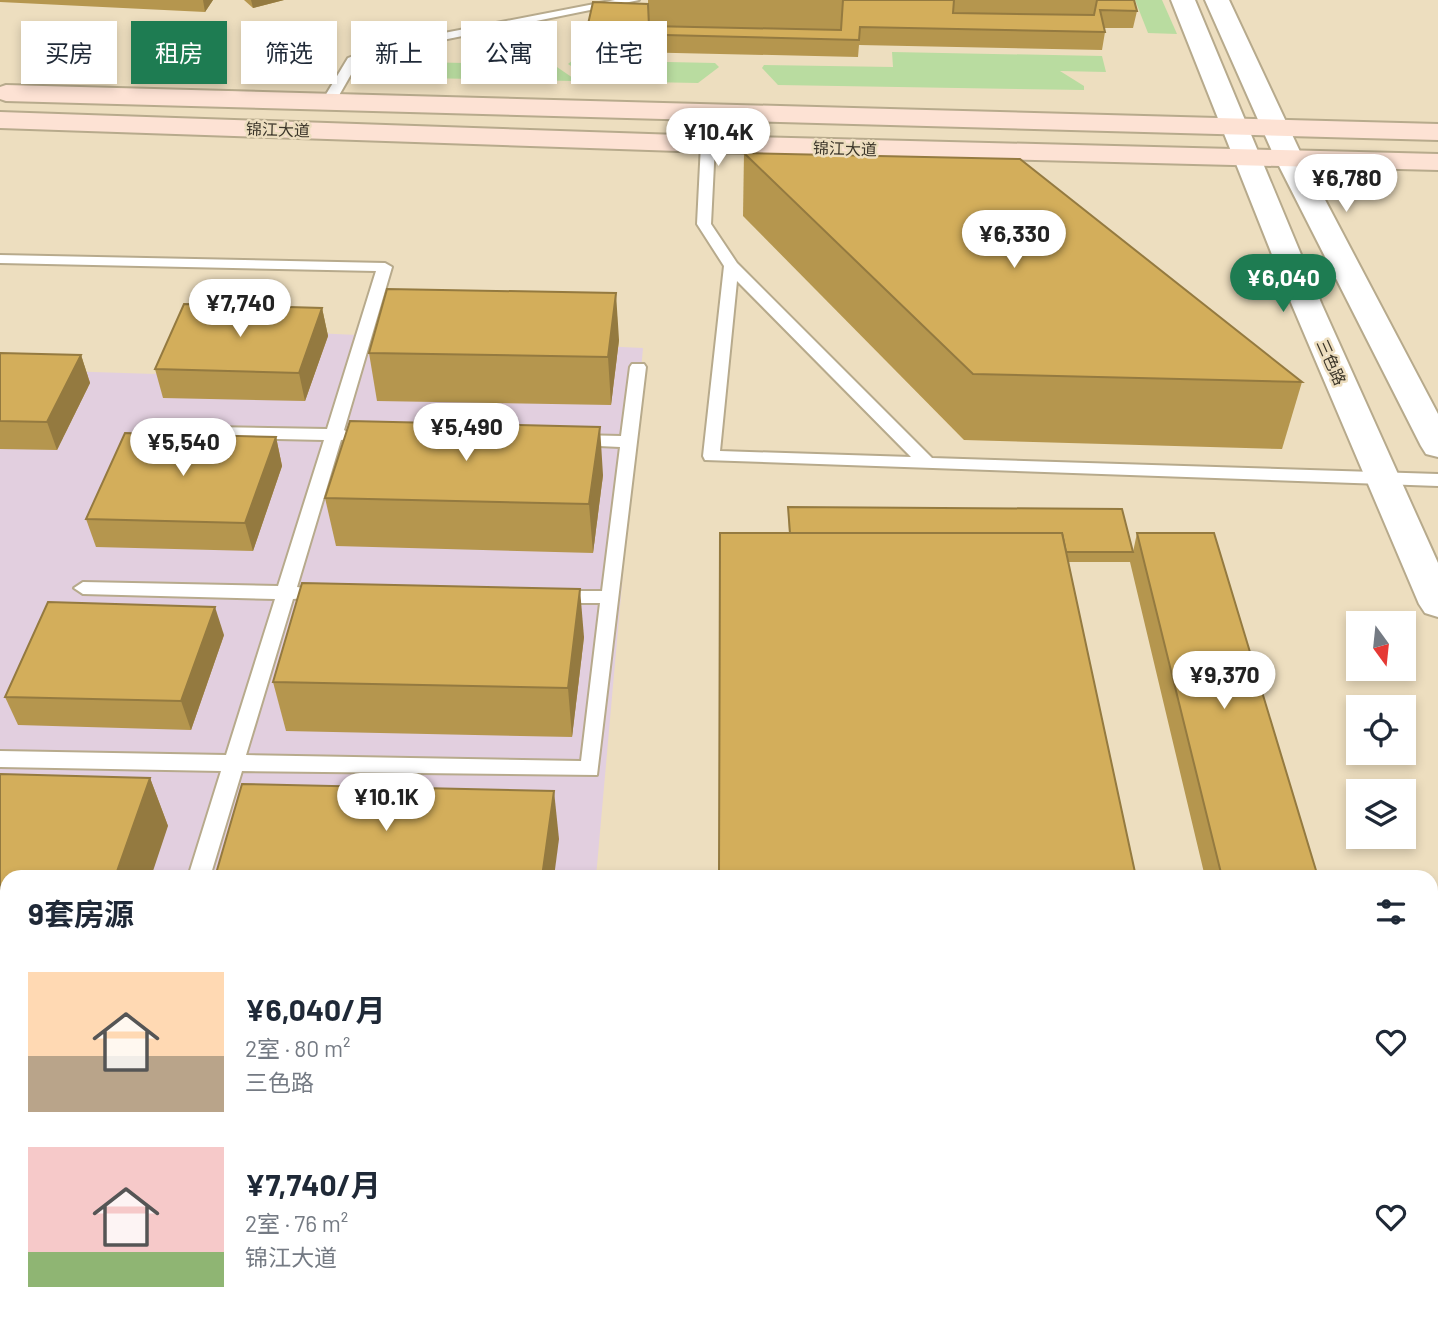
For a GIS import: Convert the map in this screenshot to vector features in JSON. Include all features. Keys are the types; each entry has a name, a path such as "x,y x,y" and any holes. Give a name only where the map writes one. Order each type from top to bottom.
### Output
{"main road":[{"name":"锦江大道","path":"0,93 1438,132"},
{"name":"锦江大道","path":"0,120 708,144 1438,162"}],"street":[{"name":"三色路","path":"1183,0 1250,159 1307,305 1436,594"},
{"path":"1217,0 1289,158 1438,446"}],"lane":[{"path":"329,101 352,61 386,48 633,0"},
{"path":"708,144 704,224 731,266 927,463"},
{"path":"0,259 385,267 201,870"},
{"path":"731,266 711,456 1438,480"},
{"path":"0,759 590,769 638,367"},
{"path":"150,431 360,436"},
{"path":"562,440 629,442"},
{"path":"83,588 313,593"},
{"path":"543,596 610,597"}],"shaded area":[{"path":"183,327 643,348 597,870 0,870 0,369 155,374"}],"green space":[{"path":"1135,0 1162,0 1177,34 1148,33"},
{"path":"892,52 1102,56 1106,72 1060,71 1084,86 1084,90 778,85 762,68 764,65 893,67"},
{"path":"667,62 715,63 719,67 698,83 667,82"},
{"path":"447,63 461,63 461,79 447,78"},
{"path":"557,67 571,77 571,81 557,81"}],"building":[{"path":"843,0 954,0 953,13 1094,15 1097,0 1134,0 1137,11 1100,10 1105,32 860,27 859,40 667,35 667,26 841,30"},
{"path":"593,2 648,4 649,21 589,21"},
{"path":"744,153 1020,159 1302,382 973,374"},
{"path":"387,289 616,293 608,357 369,353"},
{"path":"184,304 322,308 299,373 155,369"},
{"path":"0,353 81,355 47,422 0,421"},
{"path":"350,421 600,427 589,504 325,498"},
{"path":"125,433 276,437 245,523 86,519"},
{"path":"788,507 1122,509 1133,552 1066,552 1062,533 790,533"},
{"path":"720,533 1062,533 1134,870 719,870"},
{"path":"1137,533 1214,533 1316,870 1220,870"},
{"path":"302,583 580,589 568,688 273,682"},
{"path":"48,602 215,607 181,701 5,697"},
{"path":"0,774 150,778 117,870 0,870"},
{"path":"242,784 554,791 543,870 217,870"}]}
